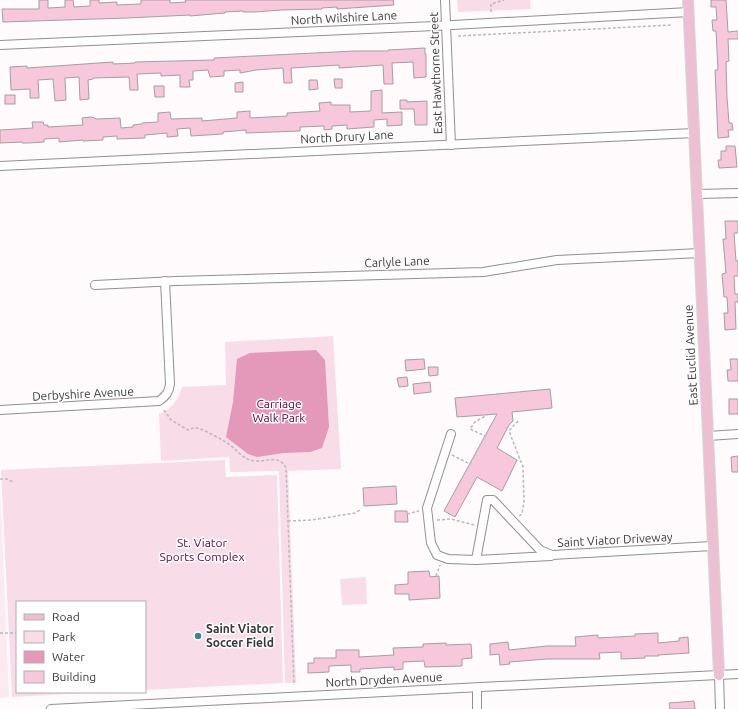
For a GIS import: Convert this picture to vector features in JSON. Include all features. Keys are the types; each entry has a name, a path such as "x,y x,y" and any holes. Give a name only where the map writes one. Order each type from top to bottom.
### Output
{"main road":[{"name":"East Euclid Avenue","path":"688,0 719,675"}],"street":[{"name":"East Hawthorne Street","path":"445,0 451,144"},
{"name":"North Wilshire Lane","path":"0,45 446,25 689,12"},
{"name":"North Drury Lane","path":"0,166 694,133"},
{"path":"697,194 738,193"},
{"name":"Carlyle Lane","path":"95,285 165,281 483,272 557,260 700,253"},
{"name":"Derbyshire Avenue","path":"0,410 153,402 159,401 166,396 170,384 165,281"},
{"path":"451,434 427,508 431,543 437,555 448,559 476,560 552,556"},
{"path":"708,436 738,434"},
{"name":"Saint Viator Driveway","path":"482,526 486,500 493,500 540,550 552,556 712,546"},
{"path":"476,560 482,526"},
{"name":"North Dryden Avenue","path":"51,709 738,674"},
{"name":"East Euclid Avenue","path":"719,675 720,709"},
{"path":"476,688 477,709"}],"path":[{"path":"491,12 491,4 504,0"},
{"path":"458,36 672,25"},
{"path":"164,410 171,420 188,430 198,428 226,442 242,457 257,461 273,459 282,462 285,465 287,471 294,685"},
{"path":"445,451 470,464 485,436 470,429 475,422 487,415"},
{"path":"512,521 522,514 524,502 524,467 516,451 509,431 519,420"},
{"path":"0,479 7,479 13,482"},
{"path":"288,522 312,520 355,513 360,510"},
{"path":"407,514 419,511"},
{"path":"428,520 451,519 482,526"},
{"path":"436,576 442,557"},
{"path":"0,633 16,633"}],"shaded area":[{"path":"0,486 9,697 0,698"}],"green space":[{"path":"457,0 530,0 531,9 458,12"},
{"name":"Carriage Walk Park","path":"333,336 341,469 288,471 296,683 285,683 279,471 230,472 229,457 161,461 159,414 174,404 182,387 226,385 225,342"},
{"name":"St. Viator Sports Complex","path":"225,460 226,477 277,475 283,683 146,690 146,601 16,601 16,693 84,693 12,697 1,470"},
{"path":"366,577 367,604 342,605 340,579"}],"water":[{"path":"316,350 325,360 329,427 322,448 310,452 284,453 257,457 248,454 226,437 233,402 237,359 250,353"}],"building":[{"path":"39,0 48,0 48,8 65,7 65,0 73,0 74,7 90,6 90,0 99,0 99,3 117,2 117,5 141,4 141,0 170,0 170,3 186,2 185,0 393,0 394,5 337,9 337,7 255,12 243,11 190,16 3,22 2,9 39,9"},
{"path":"711,0 726,0 728,32 738,31 738,39 728,39 729,61 726,62 729,123 732,123 733,130 728,130 729,137 718,138 715,70 718,70 716,31 713,31 712,20 717,20 716,7 711,7"},
{"path":"425,48 426,77 414,78 413,62 392,63 393,84 384,84 383,65 339,68 339,65 291,68 292,83 284,83 283,68 240,73 240,70 224,71 224,76 210,77 208,70 193,71 193,80 189,80 190,87 180,87 180,75 161,76 161,73 137,74 138,90 130,90 129,77 93,78 88,80 89,99 80,100 79,77 65,78 66,100 55,101 53,79 38,80 39,98 30,98 30,89 11,90 10,67 27,66 27,68 113,62 113,64 214,60 214,58 355,51 388,51"},
{"path":"334,79 342,79 342,88 335,88"},
{"path":"309,80 317,80 318,89 309,90"},
{"path":"243,82 243,92 235,92 235,83"},
{"path":"154,86 164,86 164,97 155,97"},
{"path":"382,90 382,113 402,112 402,125 387,126 387,119 374,120 374,127 347,129 347,125 332,126 332,129 324,130 324,126 300,127 300,131 246,133 246,130 223,132 223,134 191,136 190,128 177,129 178,136 167,137 167,133 145,135 145,138 117,139 117,136 103,137 103,140 59,142 59,138 44,139 44,142 0,143 0,130 33,128 32,122 43,122 44,125 48,125 48,127 83,125 82,118 120,118 121,128 133,127 133,125 142,123 158,122 158,113 170,112 171,119 202,118 202,121 237,118 237,112 250,111 250,118 287,116 287,113 320,111 319,103 331,102 331,105 350,105 350,112 370,111 371,91"},
{"path":"5,95 15,95 15,104 5,104"},
{"path":"400,100 407,100 407,102 427,101 427,125 415,125 414,109 400,109"},
{"path":"726,146 735,146 737,167 719,168 718,160 721,160 721,151 726,151"},
{"path":"725,221 738,221 738,233 734,233 736,261 738,261 738,276 734,276 735,294 738,294 738,302 735,302 736,329 725,330 724,313 728,313 727,297 724,297 722,274 726,273 723,239 726,239"},
{"path":"424,359 425,369 406,371 405,360"},
{"path":"730,359 738,359 738,381 728,381 727,370 731,370"},
{"path":"428,367 438,367 438,375 429,376"},
{"path":"407,377 408,386 399,387 397,378"},
{"path":"430,382 431,392 414,394 413,384"},
{"path":"550,389 552,408 512,412 513,421 509,425 497,448 517,460 502,491 477,477 455,517 444,511 497,414 457,417 455,398"},
{"path":"729,399 738,399 738,414 729,414"},
{"path":"738,456 738,472 732,472 731,457"},
{"path":"396,486 397,504 364,506 363,488"},
{"path":"395,511 407,511 408,522 395,522"},
{"path":"429,571 430,577 439,576 440,598 409,600 409,594 395,594 395,585 408,584 408,572"},
{"path":"658,633 658,643 679,641 679,638 688,637 689,653 621,659 621,652 599,653 600,659 547,659 509,662 510,664 500,665 499,654 490,655 490,644 508,642 509,650 547,646 576,646 575,637 598,635 598,638"},
{"path":"446,643 446,645 471,644 472,658 462,659 462,666 425,667 424,661 403,662 403,669 394,670 394,667 360,669 360,672 351,672 351,665 329,666 329,672 308,673 308,663 314,663 314,658 336,658 336,650 359,650 359,657 394,655 393,648 423,647 423,644"},
{"path":"694,701 695,709 670,709 669,703"}],"place":[{"name":"Saint Viator Soccer Field","path":"198,636"}]}
